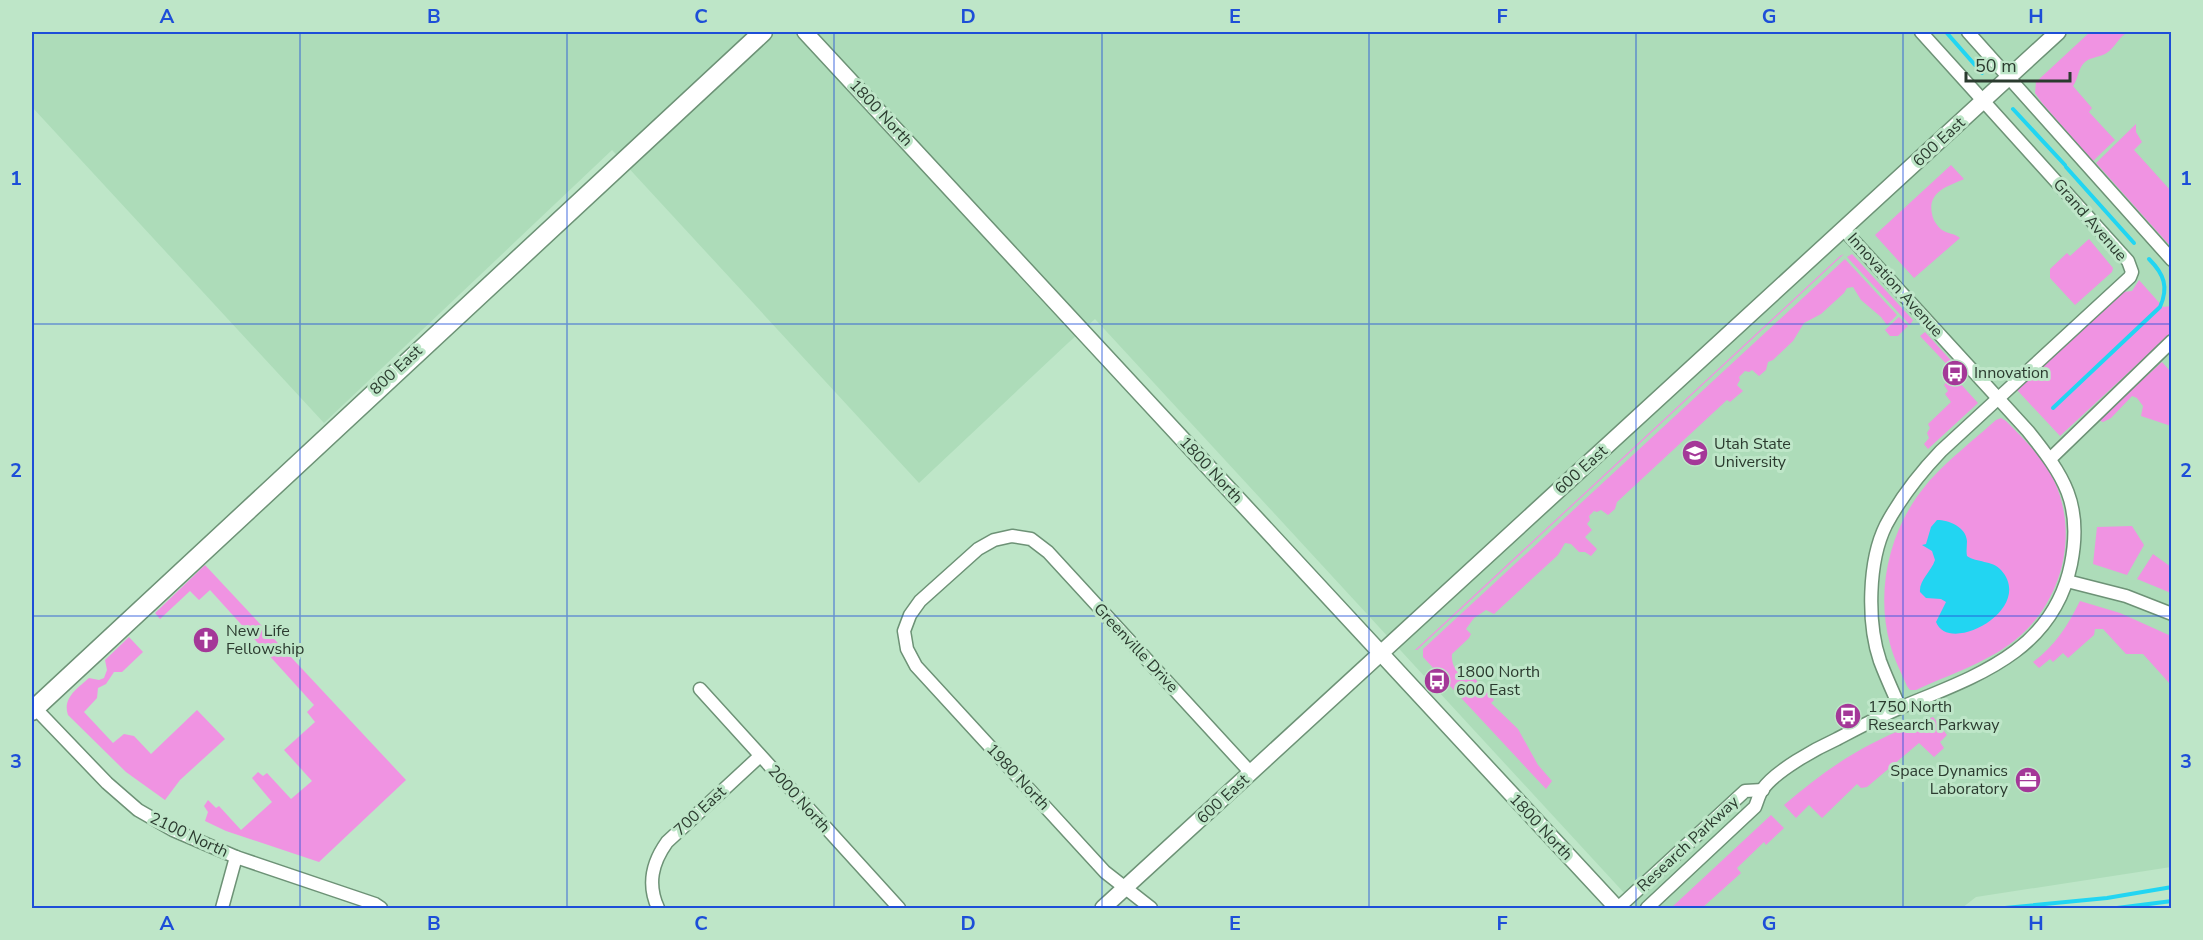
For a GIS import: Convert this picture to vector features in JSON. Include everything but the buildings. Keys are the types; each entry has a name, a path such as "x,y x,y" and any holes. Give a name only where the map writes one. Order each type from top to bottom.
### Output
{"main road":[{"name":"800 East","path":"33,708 421,346 763,32"}],"street":[{"name":"1800 North","path":"805,32 1618,909"},
{"name":"Grand Avenue","path":"1921,32 2128,261 2132,272 2130,277 1997,399"},
{"name":"Grand Avenue","path":"1968,32 2172,260"},
{"name":"600 East","path":"1103,909 2058,32"},
{"name":"Innovation Avenue","path":"1844,230 2050,459 2067,487 2076,521 2073,554 2067,580"},
{"path":"2050,459 2172,341"},
{"path":"1900,708 1879,660 1871,620 1872,573 1885,527 1922,472 1997,399"},
{"name":"1980 North","path":"1012,536 994,540 978,549 920,601 910,615 904,631 907,650 916,666 1105,872 1151,909"},
{"name":"Greenville Drive","path":"1012,536 1031,539 1048,552 1251,773"},
{"path":"2067,580 2126,596 2172,614"},
{"name":"Research Parkway","path":"1647,909 1755,807 1762,790 1793,763 1816,749 1900,708 1999,664 2027,641 2048,619 2067,580"},
{"name":"2000 North","path":"700,689 899,909"},
{"name":"2100 North","path":"33,708 107,783 138,810 173,830 236,857 375,904 381,909"},
{"name":"700 East","path":"658,909 653,898 651,874 657,857 667,842 760,756"},
{"name":"Research Parkway","path":"1618,909 1745,791 1762,790"},
{"path":"222,909 236,857"}],"shaded area":[{"name":"Utah State University","path":"32,32 2171,32 2171,867 1976,897 1962,908 1638,908 1095,319 919,483 612,150 324,423 32,107"},
{"path":"2090,32 2129,32 2105,54 2085,62 2073,86 2092,108 2089,112 2115,140 2093,161 2035,93 2036,82"},
{"path":"2136,124 2136,132 2142,142 2134,150 2171,191 2171,247 2096,163"},
{"path":"1951,165 1964,179 1940,190 1931,206 1933,218 1942,230 1960,238 1914,278 1875,235"},
{"path":"2089,239 2113,268 2112,272 2075,305 2050,278 2050,269 2067,253 2070,256"},
{"path":"1844,254 1417,650 1415,650 1840,256"},
{"path":"1852,254 1913,320 1910,325 1847,257"},
{"path":"1845,259 1897,315 1887,325 1861,300 1853,287 1847,288 1821,314 1804,323 1793,341 1768,362 1766,370 1759,376 1752,370 1745,371 1739,377 1737,385 1743,391 1730,402 1727,400 1617,502 1615,509 1608,515 1601,510 1594,511 1589,516 1590,520 1587,524 1592,530 1585,537 1597,549 1591,556 1565,543 1558,555 1494,614 1486,610 1474,618 1466,629 1471,634 1452,654 1454,666 1462,673 1470,673 1494,700 1491,703 1518,729 1538,765 1552,781 1546,789 1423,657 1423,649"},
{"path":"2139,280 2163,307 2171,306 2171,333 2060,436 2017,390 2123,292 2132,291"},
{"path":"1899,317 1908,326 1898,336 1890,336 1885,330"},
{"path":"1925,332 1958,368 1954,372 1920,336"},
{"path":"2162,362 2171,372 2171,426 2141,416 2143,406 2137,398 2132,396 2111,418 2103,422 2098,420"},
{"path":"1948,370 1978,403 1928,449 1924,444 1929,438 1928,424 1951,402 1945,394 1948,391 1944,385 1948,380 1943,374"},
{"path":"2001,418 2038,456 2048,469 2058,491 2064,514 2066,538 2063,561 2056,584 2046,605 2031,624 2003,649 1916,690 1910,690 1890,644 1886,623 1885,581 1895,540 1903,520 1926,485 1960,451"},
{"path":"2132,526 2144,545 2127,575 2093,564 2097,527"},
{"path":"2153,554 2171,567 2171,593 2137,579"},
{"path":"205,565 406,780 319,862 226,831 205,821 208,812 204,806 208,800 216,808 219,806 241,830 272,802 252,778 258,772 263,776 267,773 291,799 312,781 284,750 315,722 307,712 314,705 210,590 199,600 190,591 160,619 155,613"},
{"path":"2080,601 2120,613 2171,636 2171,685 2143,654 2126,654 2103,629 2095,629 2094,635 2068,658 2063,653 2053,662 2050,659 2039,668 2033,662 2060,634"},
{"path":"129,637 143,652 122,672 114,672 106,684 98,688 97,698 84,712 113,743 124,734 134,736 151,754 197,710 225,739 180,780 165,800 126,772 68,715 67,703 72,694 89,678 99,680 104,678 107,670 105,660"},
{"path":"1933,717 1947,735 1940,742 1944,748 1934,757 1919,743 1867,787 1861,788 1857,784 1822,818 1809,805 1796,818 1784,805 1849,756"},
{"path":"1771,815 1784,828 1766,845 1764,842 1737,868 1741,873 1702,908 1671,908"}],"water":[{"path":"1937,520 1947,521 1960,528 1966,536 1967,556 1997,567 2009,585 2007,599 1999,613 1972,631 1957,634 1944,631 1936,622 1946,602 1941,599 1926,598 1920,592 1921,584 1935,560 1932,551 1922,545 1926,544 1931,527"}],"waterway":[{"path":"1946,32 1982,73"},
{"path":"2013,109 2065,165"},
{"path":"2066,167 2134,243"},
{"path":"2053,408 2160,307 2163,300 2164,281 2149,259"},
{"path":"2005,908 2107,898 2172,887"},
{"path":"2117,908 2172,901"}],"place":[{"name":"Innovation","path":"1955,373"},
{"name":"Utah State University","path":"1695,453"},
{"name":"New Life Fellowship","path":"206,640"},
{"name":"1800 North 600 East","path":"1437,681"},
{"name":"1750 North Research Parkway","path":"1848,716"},
{"name":"Space Dynamics Laboratory","path":"2028,780"}]}
